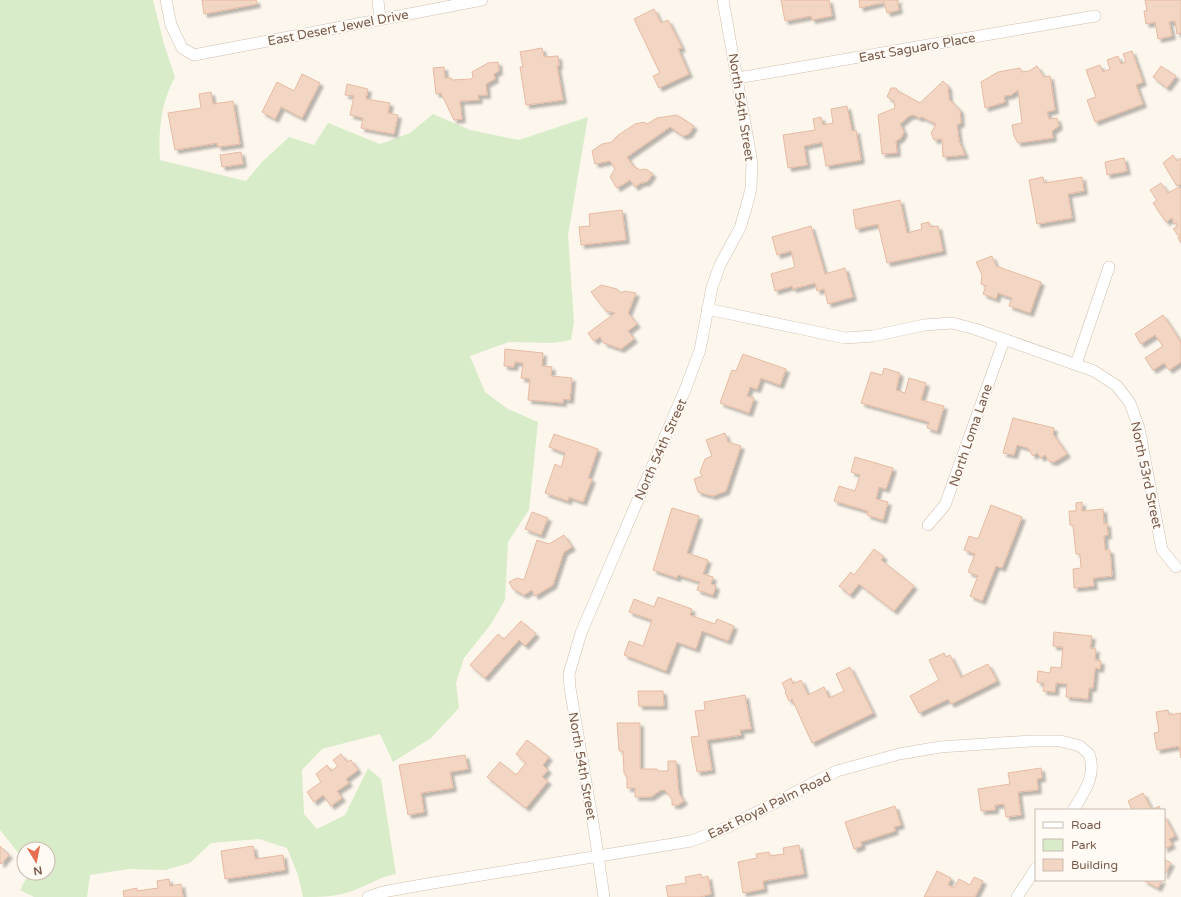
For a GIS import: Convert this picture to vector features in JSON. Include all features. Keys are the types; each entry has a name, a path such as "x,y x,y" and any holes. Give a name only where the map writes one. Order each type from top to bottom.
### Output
{"street":[{"name":"East Desert Jewel Drive","path":"166,0 171,24 182,48 194,55 380,18 482,0"},
{"path":"378,0 380,18"},
{"name":"North 54th Street","path":"604,897 569,674 581,633 686,390 700,350 712,287 720,265 740,228 751,189 752,163 723,0"},
{"name":"East Saguaro Place","path":"738,78 1095,16"},
{"path":"1076,364 1109,267"},
{"name":"North 53rd Street","path":"707,309 845,338 873,336 924,325 952,323 975,329 1076,364 1094,372 1117,386 1130,403 1139,428 1162,550 1176,567"},
{"name":"North Loma Lane","path":"928,525 945,505 1004,340"},
{"name":"East Royal Palm Road","path":"368,897 383,892 427,884 691,841 713,834 837,771 899,754 940,747 1031,740 1061,741 1080,746 1089,754 1092,761 1092,773 1086,790 1074,809"},
{"path":"1017,897 1035,870"}],"green space":[{"path":"0,0 153,0 164,44 175,77 166,97 160,128 160,160 246,181 262,162 289,137 314,145 328,123 380,144 410,133 433,114 470,130 519,140 588,117 568,235 574,322 571,340 553,343 509,342 470,356 485,392 508,409 538,422 529,510 508,542 505,600 491,624 464,658 456,683 459,708 431,738 393,762 380,734 322,749 302,770 304,814 317,829 345,815 368,768 381,779 396,874 389,875 353,891 341,894 303,897 298,875 287,848 259,839 211,843 190,863 165,870 129,869 90,875 87,897 34,897 20,890 25,881 56,881 56,841 16,841 16,850 0,830"}],"building":[{"path":"202,0 256,0 257,4 204,14"},
{"path":"781,0 829,0 832,16 812,20 811,16 785,21"},
{"path":"859,0 899,0 897,1 899,10 887,13 884,2 860,8"},
{"path":"1145,0 1181,0 1181,33 1177,34 1175,21 1169,22 1172,36 1158,39 1155,22 1146,24 1144,11 1147,11"},
{"path":"654,9 661,23 668,20 682,48 678,49 689,74 659,88 653,76 660,73 634,19"},
{"path":"542,48 544,57 558,56 559,66 557,66 563,100 526,105 520,67 523,67 520,52"},
{"path":"1132,51 1143,82 1136,85 1143,104 1095,122 1087,100 1096,97 1086,70 1100,65 1103,72 1110,69 1107,60 1118,56 1121,64 1126,62 1123,54"},
{"path":"498,62 499,71 494,74 495,79 486,84 487,95 478,95 479,100 460,101 462,119 454,120 441,93 436,94 433,68 444,67 445,78 451,78 452,80 471,79 473,77 472,72 488,63"},
{"path":"1037,66 1044,77 1050,76 1055,110 1047,112 1049,119 1057,118 1059,126 1052,131 1053,138 1018,143 1014,136 1012,125 1022,123 1018,90 1011,95 1004,96 1005,102 985,108 981,82 998,72 1020,68 1022,72 1029,71"},
{"path":"1161,66 1176,76 1167,88 1153,77"},
{"path":"302,74 320,83 302,118 281,107 275,119 262,112 277,82 294,91"},
{"path":"943,81 948,86 949,99 960,110 961,123 957,125 959,141 965,155 943,157 942,139 934,140 931,133 936,124 914,115 909,116 900,124 904,132 901,138 896,141 897,153 882,154 878,115 895,108 894,101 887,97 891,88 896,88 899,93 902,93 920,103"},
{"path":"347,84 368,89 366,99 390,103 388,113 398,115 394,134 361,128 363,118 350,115 354,96 345,95"},
{"path":"211,92 213,104 233,101 240,144 218,147 217,143 175,150 168,113 201,108 199,94"},
{"path":"847,106 852,131 856,130 861,160 826,166 822,142 804,146 807,165 788,168 783,135 815,130 813,119 821,117 823,125 833,123 831,109"},
{"path":"677,115 694,126 689,134 683,136 670,127 627,157 633,166 640,170 646,169 653,174 647,182 641,183 635,187 630,180 617,188 610,177 615,169 610,161 595,164 592,151 602,144 612,142 617,136 635,124 644,122 647,124 657,118"},
{"path":"241,152 243,164 222,167 220,155"},
{"path":"1173,155 1177,161 1181,158 1181,184 1177,186 1163,163"},
{"path":"1124,158 1127,171 1107,175 1105,162"},
{"path":"1043,177 1044,183 1082,177 1084,191 1068,194 1072,218 1037,224 1029,180"},
{"path":"1161,183 1168,193 1179,187 1181,191 1181,243 1178,238 1180,237 1173,229 1178,226 1176,223 1174,224 1172,218 1166,222 1153,203 1157,200 1150,190"},
{"path":"900,200 907,233 922,229 921,224 929,222 930,227 938,226 943,251 887,263 878,224 856,229 853,210"},
{"path":"622,210 626,240 581,245 579,227 590,226 589,214"},
{"path":"811,226 825,274 845,268 853,297 828,304 824,289 817,291 815,283 793,289 792,286 775,291 771,274 795,267 791,251 777,255 772,237"},
{"path":"992,256 996,266 1041,282 1030,313 1009,306 1012,298 998,293 996,299 983,294 986,286 981,284 982,275 976,262"},
{"path":"601,285 617,289 621,293 624,291 636,293 628,313 637,324 628,331 634,339 621,349 604,343 600,337 594,341 588,333 615,313 606,311 591,292"},
{"path":"1163,315 1181,342 1181,362 1169,370 1164,363 1153,370 1145,358 1163,346 1155,335 1141,344 1135,334"},
{"path":"505,349 543,353 542,366 552,367 551,376 572,378 570,400 563,399 563,403 528,400 530,379 521,378 523,363 515,362 514,367 504,366"},
{"path":"743,354 786,369 780,385 761,378 757,389 750,387 747,396 754,398 749,413 720,403 732,370 736,371"},
{"path":"884,368 900,373 896,390 905,393 909,378 926,383 921,400 944,406 937,431 927,428 929,422 861,403 871,372 882,375"},
{"path":"1013,418 1054,428 1053,434 1067,454 1054,462 1049,461 1045,455 1041,458 1037,453 1033,456 1028,448 1017,445 1014,455 1003,453"},
{"path":"725,433 728,442 741,446 726,491 713,496 698,492 694,479 702,476 700,472 705,459 712,456 706,440"},
{"path":"554,434 598,449 588,478 592,479 583,502 569,497 568,501 545,493 555,464 561,467 565,453 549,447"},
{"path":"855,457 893,468 886,489 879,487 876,499 888,502 883,520 867,515 868,511 834,501 839,486 855,491 860,475 851,472"},
{"path":"1082,502 1082,511 1103,509 1104,524 1107,523 1108,535 1104,536 1105,550 1110,550 1112,576 1093,578 1094,586 1074,588 1073,569 1081,568 1080,554 1076,554 1073,525 1070,525 1069,511 1076,511 1076,503"},
{"path":"991,505 1022,517 1002,568 996,566 982,601 970,596 978,576 968,572 975,554 964,550 969,536 978,539"},
{"path":"672,508 699,516 687,553 708,560 703,574 713,577 711,584 716,586 713,595 697,590 700,582 678,575 677,578 653,570"},
{"path":"532,512 548,518 541,535 525,529"},
{"path":"564,535 572,547 564,552 553,585 535,596 532,590 524,595 513,589 509,582 517,578 524,580 537,540 549,544"},
{"path":"874,549 884,557 881,560 914,586 894,611 859,584 850,595 839,586 851,572 854,575"},
{"path":"658,597 692,609 690,615 715,624 717,619 734,626 728,641 702,631 696,649 677,642 666,671 624,655 629,641 643,646 652,620 629,612 634,599 654,607"},
{"path":"521,621 536,634 525,646 519,640 485,678 470,665 498,634 504,639"},
{"path":"1054,632 1092,636 1090,648 1096,649 1095,660 1101,661 1100,669 1095,668 1093,688 1089,688 1088,699 1066,697 1067,684 1056,683 1055,692 1043,691 1044,683 1037,682 1038,671 1050,673 1051,667 1061,668 1063,647 1053,646"},
{"path":"944,653 946,657 950,655 961,677 988,664 997,681 951,704 948,699 919,713 910,696 939,680 929,660"},
{"path":"850,667 873,713 812,743 792,699 789,701 782,683 791,678 793,684 801,680 808,695 824,687 829,698 844,691 836,674"},
{"path":"638,691 663,691 664,706 639,706"},
{"path":"745,695 751,729 740,730 741,735 707,740 712,770 697,772 691,737 699,736 695,711 705,710 704,702"},
{"path":"1168,710 1169,715 1181,713 1181,758 1179,746 1157,750 1154,733 1159,732 1156,712"},
{"path":"617,723 640,723 640,769 657,769 659,771 668,771 668,761 676,761 679,794 684,801 678,805 672,805 672,799 665,790 661,790 651,797 635,797 635,788 627,788 627,778 624,773 623,751 619,751"},
{"path":"527,740 549,757 543,765 548,770 542,777 548,781 526,808 487,777 500,762 516,775 526,763 516,754"},
{"path":"341,754 347,762 351,760 358,770 346,779 349,783 337,791 342,798 331,806 323,795 314,802 307,792 321,782 316,774 327,765 331,771 338,766 333,760"},
{"path":"465,755 468,769 450,772 453,788 421,793 424,812 408,815 399,765"},
{"path":"1041,768 1042,778 1037,779 1038,790 1018,792 1021,815 1006,817 1004,804 995,805 995,810 981,811 978,789 1010,784 1008,773"},
{"path":"1143,793 1151,809 1132,809 1128,801"},
{"path":"895,806 901,825 894,827 895,831 861,842 862,846 854,849 845,822"},
{"path":"1159,806 1160,809 1154,809"},
{"path":"1165,817 1175,836 1169,839 1172,845 1165,848"},
{"path":"799,845 804,874 763,881 764,889 743,893 738,862 757,858 756,854 769,852 770,856 784,854 783,848"},
{"path":"0,846 9,855 1,864 0,863"},
{"path":"253,846 255,859 283,855 285,870 225,879 221,851"},
{"path":"1165,860 1171,863 1165,874"},
{"path":"937,871 951,878 948,885 954,888 959,879 970,885 974,877 983,881 975,897 924,897"},
{"path":"701,874 702,878 708,876 711,894 700,897 668,897 666,886 686,883 685,877"},
{"path":"169,879 170,886 181,884 183,897 124,897 123,891 137,888 137,891 158,888 157,881"},
{"path":"1145,881 1162,881 1158,888"}]}
